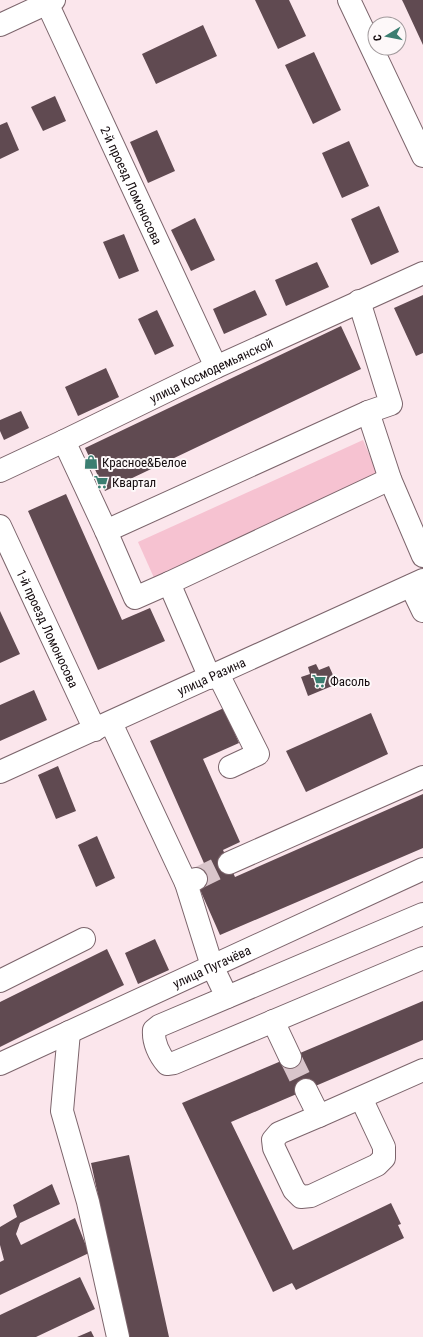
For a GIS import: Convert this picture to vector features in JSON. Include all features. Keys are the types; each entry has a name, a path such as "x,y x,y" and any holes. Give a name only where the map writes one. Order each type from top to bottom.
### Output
{"street":[{"path":"348,0 423,156"},
{"path":"0,25 51,2"},
{"name":"2-й проезд Ломоносова","path":"51,2 216,367"},
{"name":"улица Космодемьянской","path":"0,471 216,367 423,273"},
{"path":"106,531 368,412 391,404 359,301"},
{"path":"368,412 390,479 423,556"},
{"path":"64,441 135,598 390,479"},
{"name":"1-й проезд Ломоносова","path":"0,526 103,727 191,881 212,966 227,997"},
{"path":"169,583 214,676 258,754 230,767"},
{"path":"417,583 423,611"},
{"name":"улица Разина","path":"0,772 103,727 417,583"},
{"path":"229,863 423,777"},
{"name":"улица Пугачёва","path":"0,1064 423,869"},
{"path":"423,914 159,1026 154,1030 153,1037 162,1058 167,1064 174,1063 423,958"},
{"path":"0,981 84,939"},
{"path":"273,1022 290,1057"},
{"path":"69,1032 62,1111 88,1202 118,1337"},
{"path":"360,1098 384,1147 384,1158 377,1165 311,1196 302,1197 294,1190 274,1148 273,1140 279,1133 423,1070"},
{"path":"306,1090 319,1116"}],"shaded area":[{"path":"363,440 379,477 155,580 138,542"}],"building":[{"path":"255,0 289,0 306,36 278,49"},
{"path":"402,0 423,0 423,45 404,4"},
{"path":"203,25 217,56 156,84 142,54"},
{"path":"314,52 341,110 313,124 285,65"},
{"path":"55,96 66,121 43,131 31,107"},
{"path":"7,122 19,150 0,159 0,125"},
{"path":"157,130 175,171 148,183 130,142"},
{"path":"349,141 369,186 342,198 322,153"},
{"path":"379,206 399,252 371,265 351,219"},
{"path":"195,218 215,260 191,271 171,230"},
{"path":"124,234 139,271 119,279 103,242"},
{"path":"317,262 329,287 286,306 275,280"},
{"path":"255,290 267,315 224,334 213,309"},
{"path":"423,295 423,353 416,356 394,308"},
{"path":"157,310 174,346 155,355 138,319"},
{"path":"341,326 361,369 105,491 85,448"},
{"path":"106,368 119,397 78,416 65,387"},
{"path":"21,411 29,428 4,440 0,431 0,420"},
{"path":"66,494 122,620 150,608 165,641 98,670 28,511"},
{"path":"0,611 20,654 0,663"},
{"name":"Фасоль","path":"316,664 319,670 329,666 337,684 308,696 301,677 310,674 308,667"},
{"path":"34,690 47,720 0,741 0,705"},
{"path":"224,708 239,743 203,759 240,842 223,850 235,877 423,794 423,848 220,935 194,876 207,870 150,741"},
{"path":"371,713 388,754 306,792 286,751"},
{"path":"58,766 76,811 56,819 38,775"},
{"path":"97,836 115,878 96,887 78,845"},
{"path":"155,939 169,970 138,984 125,953"},
{"path":"107,949 124,985 0,1047 0,1002"},
{"path":"423,1001 423,1040 231,1122 293,1250 391,1203 401,1224 398,1225 404,1238 296,1290 292,1283 273,1292 182,1103"},
{"path":"129,1155 169,1337 129,1337 91,1163"},
{"path":"52,1184 60,1204 20,1223 16,1234 21,1245 75,1218 89,1253 0,1295 0,1262 4,1260 0,1245 0,1227 17,1217 13,1205"},
{"path":"80,1277 95,1309 36,1337 0,1337 0,1315"},
{"path":"91,1331 94,1337 77,1337"}],"tunnel":[{"path":"196,879 229,863"},
{"path":"290,1057 306,1090"}],"place":[{"name":"Красное&Белое","path":"91,462"},
{"name":"Квартал","path":"101,482"},
{"name":"Фасоль","path":"319,681"}]}
